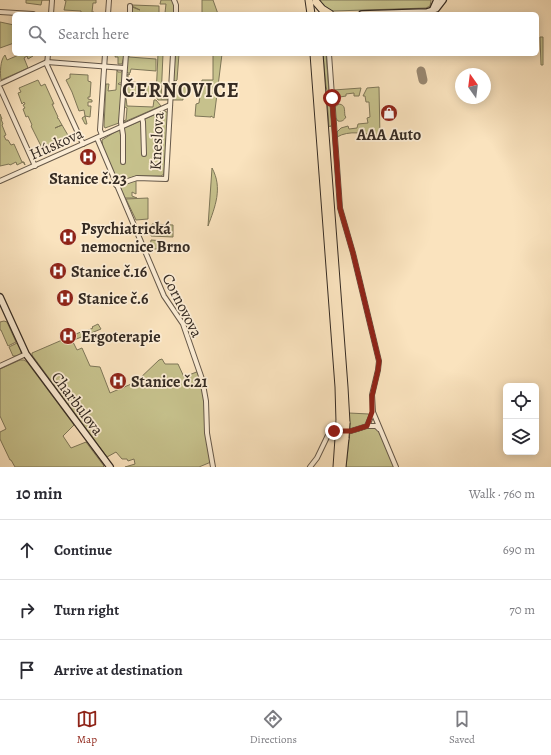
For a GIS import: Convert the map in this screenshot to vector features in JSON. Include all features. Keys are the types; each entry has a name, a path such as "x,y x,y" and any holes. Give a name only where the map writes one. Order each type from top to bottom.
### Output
{"highway":[{"path":"313,12 314,1"},
{"path":"314,1 327,12"},
{"path":"314,56 343,423"},
{"path":"319,56 344,386 342,467"},
{"path":"337,467 342,438"}],"street":[{"path":"51,12 52,0"},
{"path":"108,12 109,0"},
{"path":"174,0 176,12"},
{"path":"432,9 433,0"},
{"path":"426,12 432,9 437,0"},
{"path":"429,12 436,9 443,0"},
{"path":"130,6 130,12"},
{"path":"0,12 12,13"},
{"path":"48,56 47,65 83,144"},
{"path":"102,135 100,130 105,56"},
{"path":"123,162 123,135 121,122 126,56"},
{"name":"Kneslova","path":"116,185 137,178 166,179 173,56"},
{"path":"328,56 340,208 354,257 379,361 372,396 372,412 367,426"},
{"path":"0,84 47,62 124,68"},
{"path":"0,88 35,166"},
{"name":"Húskova","path":"0,181 170,105"},
{"path":"142,118 144,154"},
{"name":"Cornovova","path":"97,138 164,296 183,324 188,338 202,379 206,401 207,433 213,467"},
{"name":"Charbulova","path":"0,297 26,354 110,467"},
{"path":"0,366 26,354"},
{"path":"372,412 396,467"},
{"path":"312,466 329,433 334,431 351,431 367,426 376,426 379,429"}],"shaded area":[{"path":"26,0 42,0 41,5 26,3"},
{"path":"64,0 96,0 96,3 93,3 92,12 81,12 64,10 66,1"},
{"path":"161,0 172,0 174,4 174,12 165,12 166,4 160,4"},
{"path":"202,0 213,0 217,12 202,12"},
{"path":"320,0 431,1 430,6 426,8 334,11 328,10 320,4"},
{"path":"132,6 159,6 159,12 132,12 132,7 140,10"},
{"path":"0,22 12,25 12,44 0,48"},
{"path":"540,37 543,37 543,65 541,65"},
{"path":"5,55 7,60 16,56 27,56 24,58 28,68 1,80 1,63"},
{"path":"124,56 122,64 118,64 118,57 115,57"},
{"path":"126,56 156,59 156,71 131,69 130,73 128,73 126,71"},
{"path":"158,56 163,56 161,99 167,99 168,95 168,100 158,100 156,96"},
{"path":"175,56 179,56 177,80 173,80"},
{"path":"213,56 222,56 214,118 211,116 195,116 196,104 199,103 202,80 213,80"},
{"path":"323,56 326,56 329,93 326,86"},
{"path":"117,70 118,72 122,71 122,83 118,84 122,85 119,123 105,128 106,84 109,84 108,91 116,90"},
{"path":"70,74 88,75 88,81 91,82 90,97 88,97 88,99 92,100 92,102 88,102 88,106 91,106 90,117 85,116 84,110 79,111 66,80 70,78"},
{"path":"130,74 128,75 128,82 155,83 155,97 153,97 153,95 127,93 128,83 125,83 126,75"},
{"path":"38,80 41,86 45,84 54,104 52,104 58,117 57,118 69,137 54,145 53,142 42,148 31,126 32,125 28,116 26,117 23,109 25,108 23,105 25,104 24,102 22,104 18,93 21,92 19,88"},
{"path":"174,83 177,83 178,86 189,87 188,95 183,95 183,100 173,100"},
{"path":"379,87 380,137 363,133 347,133 337,137 337,132 341,128 348,126 349,129 357,128 358,124 368,123 367,118 370,117 369,102 366,102 365,96 363,96 367,88"},
{"path":"361,88 359,96 354,96 354,93 346,94 346,96 340,97 334,92 334,90"},
{"path":"126,98 127,106 153,107 154,100 156,100 161,106 124,122 123,121 126,120 127,108 123,106 123,102"},
{"path":"327,100 329,100 330,104 332,124 330,127 329,126"},
{"path":"339,104 344,107 346,117 341,121 338,121 335,117 335,107"},
{"path":"163,111 168,113 164,174 161,176 136,176 118,182 103,148 102,140 115,132"},
{"path":"0,114 6,135 4,136 11,145 14,144 23,162 17,165 16,162 10,165 0,166"},
{"path":"85,116 87,124 85,124 82,118"},
{"path":"212,168 217,183 217,197 208,226"},
{"path":"136,180 136,194 132,192 132,196 137,198 124,198 119,186"},
{"path":"148,198 148,219 136,220 126,199"},
{"path":"152,224 173,225 173,237 151,236"},
{"path":"151,240 165,241 165,249 150,249"},
{"path":"0,322 7,322 16,342 8,346 0,330"},
{"path":"98,324 101,329 74,340 73,342 77,350 82,348 90,366 100,367 110,393 136,382 159,360 162,359 165,364 178,364 184,377 199,371 204,394 211,462 199,467 125,467 135,464 134,459 128,461 127,459 122,459 116,452 107,457 32,355 32,353 83,331 84,332"},
{"path":"17,343 21,350 21,354 19,356 13,356 9,347"},
{"path":"20,360 27,362 74,425 63,436 71,448 86,442 104,466 103,467 15,467 0,439 0,432 6,429 0,416 0,369"},
{"path":"349,413 369,414 366,424 350,429"},
{"path":"373,426 379,429 396,467 346,467 350,432 359,431"}],"taxiway":[{"path":"421,71 423,80"}],"place":[{"name":"AAA Auto","path":"389,113"},
{"name":"Stanice č.23","path":"88,157"},
{"name":"Psychiatrická nemocnice Brno","path":"68,237"},
{"name":"Stanice č.16","path":"58,271"},
{"name":"Stanice č.6","path":"65,298"},
{"name":"Ergoterapie","path":"68,336"},
{"name":"Stanice č.21","path":"118,381"}],"district":[{"name":"ČERNOVICE","path":"181,90"}],"route":[{"path":"332,98 340,208 353,253 379,362 373,388 371,404 372,412 367,426 351,431 334,431"}]}
